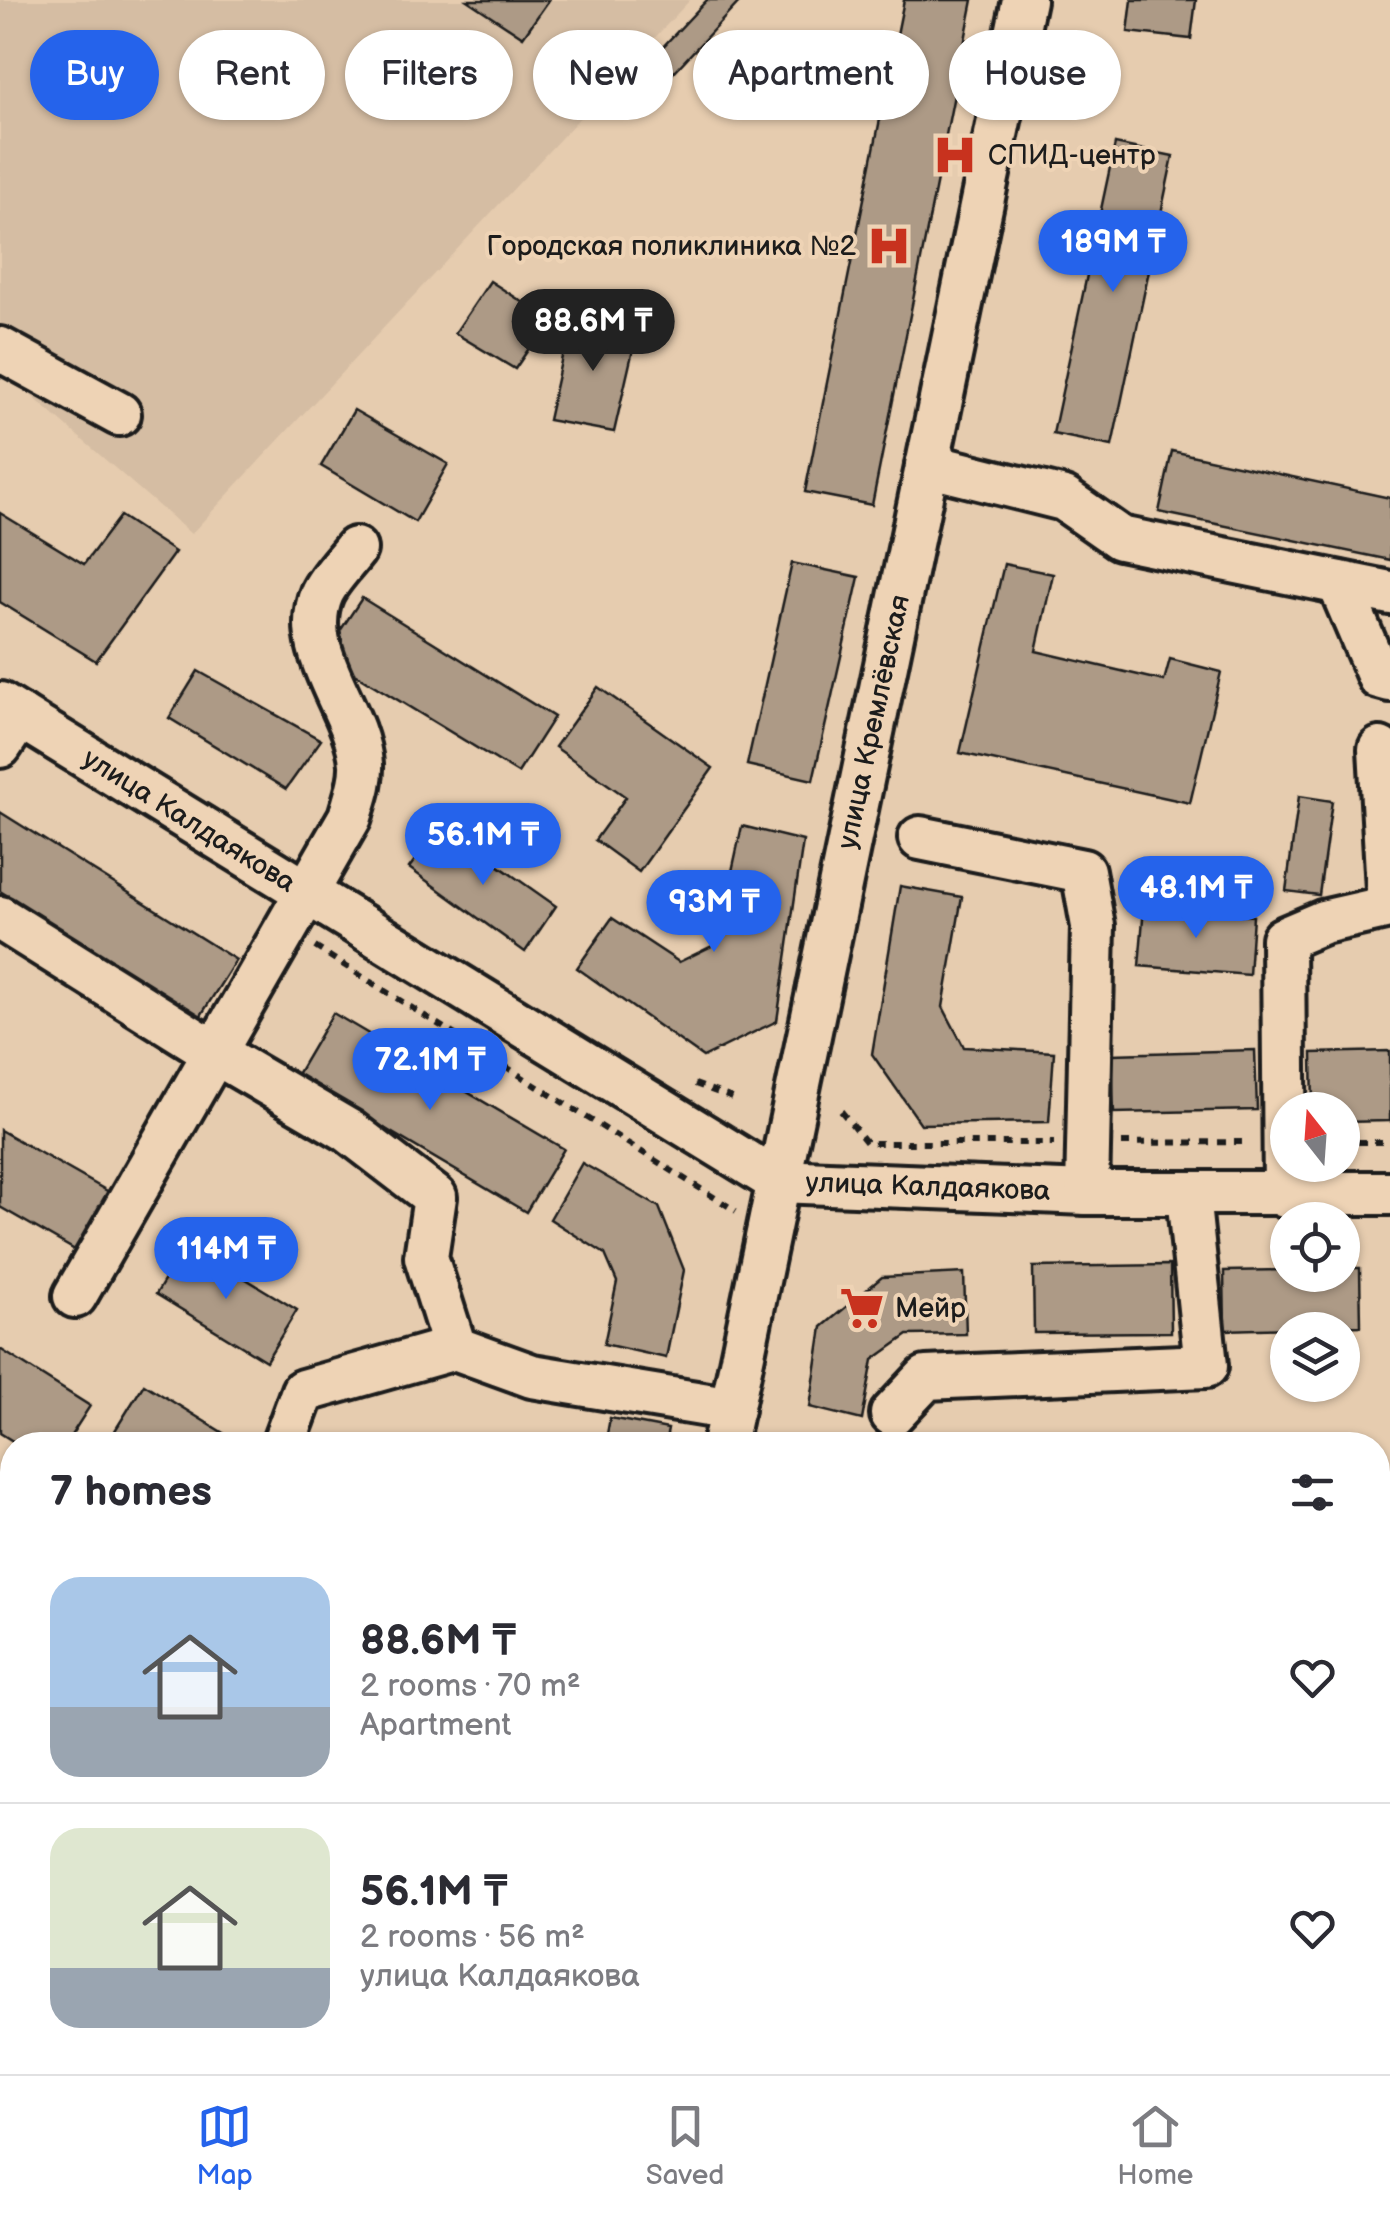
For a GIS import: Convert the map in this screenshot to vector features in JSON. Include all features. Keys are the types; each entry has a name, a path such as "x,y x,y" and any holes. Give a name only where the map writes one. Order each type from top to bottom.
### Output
{"street":[{"name":"улица Кремлёвская","path":"734,1432 777,1181 1024,0"},
{"path":"0,349 119,414"},
{"path":"927,466 1064,499 1120,538 1390,593"},
{"path":"75,1296 350,816 361,781 357,740 320,649 316,622 322,592 355,549"},
{"path":"1339,583 1379,677 1390,680"},
{"name":"улица Калдаякова","path":"6,722 295,910 777,1181 1087,1193 1390,1194"},
{"path":"1285,1196 1283,939 1322,922 1388,907 1380,750"},
{"path":"920,838 1083,870 1093,926 1087,1193"},
{"path":"0,918 349,1131 435,1197 426,1257 456,1348"},
{"path":"892,1414 926,1378 1206,1366 1188,1194"},
{"path":"288,1432 303,1391 456,1348 532,1376 723,1432"}],"path":[{"path":"295,910 738,1212"},
{"path":"1360,1142 1390,1142"}],"shaded area":[{"path":"0,0 690,0 662,30 533,30 533,120 578,120 191,534 18,384 0,374"}],"building":[{"path":"467,0 549,0 523,37"},
{"path":"707,0 741,0 713,30 693,30 693,52 673,73 673,36"},
{"name":"Городская поликлиника №2","path":"904,0 973,0 967,30 949,30 949,120 872,505 805,492 880,120 929,120 929,30 898,30"},
{"path":"1132,0 1196,0 1191,39 1128,32"},
{"path":"1115,144 1173,156 1112,446 1053,434"},
{"path":"490,281 549,319 515,369 455,333"},
{"path":"571,316 638,328 614,432 548,420"},
{"path":"354,410 448,464 415,522 321,466"},
{"path":"1172,451 1390,498 1390,560 1159,512"},
{"path":"0,513 84,564 120,516 175,552 96,661 0,602"},
{"path":"792,563 859,577 813,780 747,765"},
{"path":"1004,564 1053,574 1036,651 1164,681 1170,659 1221,672 1190,803 960,753"},
{"path":"362,598 554,717 518,773 324,655"},
{"path":"198,671 321,740 286,789 169,718"},
{"path":"598,687 713,768 639,872 595,840 626,797 555,747"},
{"path":"1299,796 1332,801 1319,895 1286,891"},
{"path":"0,812 236,960 200,1017 0,891"},
{"path":"441,825 556,906 525,952 409,868"},
{"path":"742,826 803,841 777,1021 703,1057 577,968 612,918 679,962 716,944"},
{"path":"900,886 962,897 943,1007 964,1047 1054,1052 1049,1122 921,1124 872,1054"},
{"path":"1144,907 1253,916 1249,975 1139,966"},
{"path":"333,1013 564,1149 526,1212 296,1076"},
{"path":"1255,1050 1257,1110 1114,1113 1112,1054"},
{"path":"1390,1051 1390,1121 1360,1122 1360,1092 1313,1092 1312,1053"},
{"path":"0,1130 109,1192 75,1250 0,1207"},
{"path":"582,1163 659,1207 684,1270 666,1358 604,1344 617,1282 605,1254 550,1219"},
{"path":"187,1243 297,1310 266,1361 156,1294"},
{"path":"1170,1265 1171,1332 1034,1333 1033,1267"},
{"path":"1360,1268 1361,1326 1360,1312 1270,1312 1270,1329 1225,1330 1224,1271 1270,1270 1270,1292 1360,1292"},
{"path":"964,1273 966,1334 908,1335 873,1360 862,1420 810,1407 822,1327 882,1277"},
{"path":"0,1349 90,1406 73,1432 0,1432"},
{"path":"144,1384 222,1432 114,1432"},
{"path":"610,1418 668,1429 667,1432 607,1432"}],"place":[{"name":"СПИД-центр","path":"955,155"},
{"name":"Городская поликлиника №2","path":"889,246"},
{"name":"Мейр","path":"862,1308"}]}
